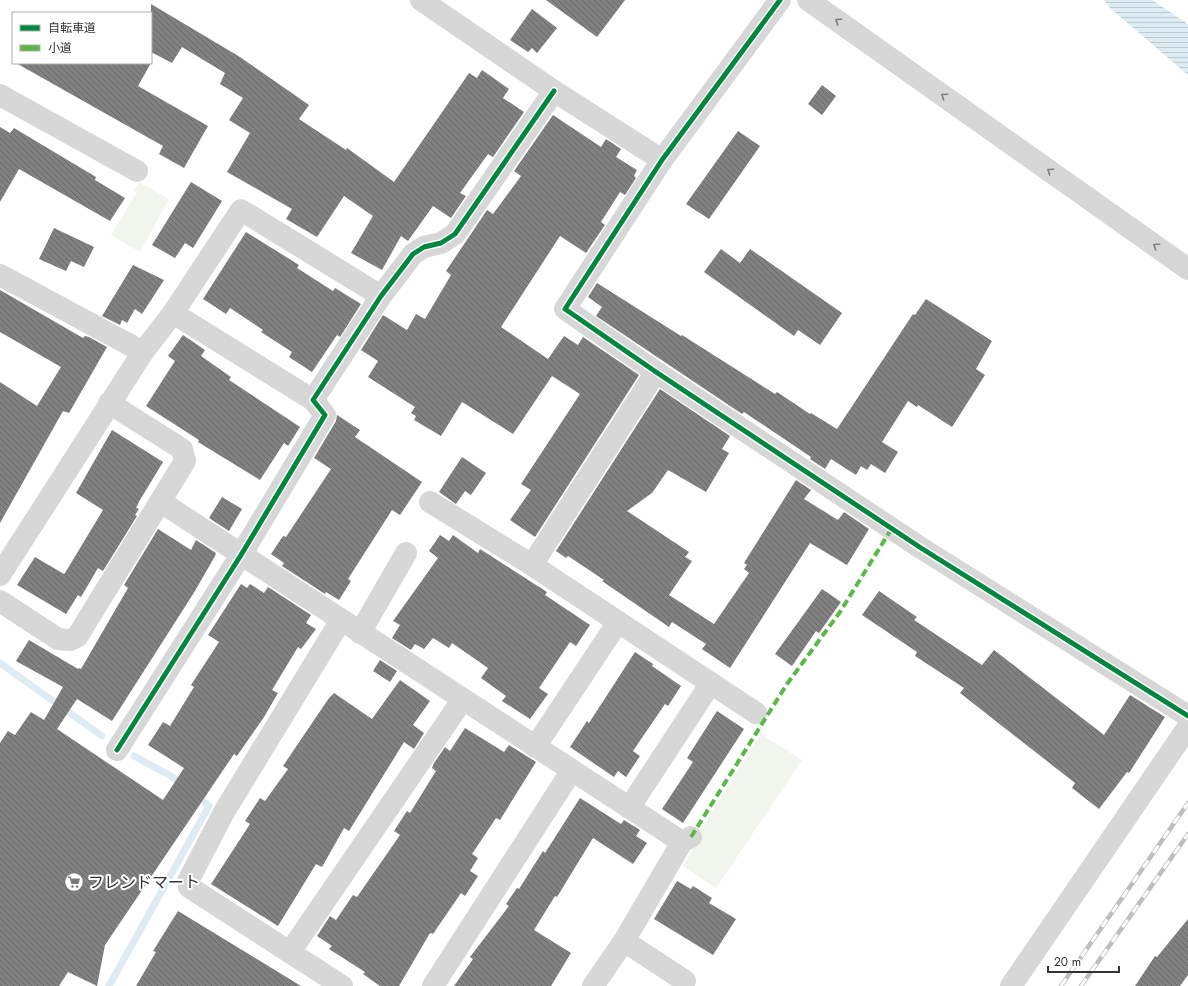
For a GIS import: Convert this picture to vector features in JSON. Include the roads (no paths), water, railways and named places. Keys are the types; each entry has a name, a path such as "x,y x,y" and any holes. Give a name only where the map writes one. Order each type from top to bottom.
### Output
{"street":[{"path":"421,0 554,91 662,160"},
{"path":"780,0 662,160 565,309 656,372 921,548 1188,716"},
{"path":"808,0 1188,269"},
{"path":"313,400 381,296 412,254 424,247 441,244 455,234 554,91"},
{"path":"0,95 137,171"},
{"path":"0,575 109,403 143,352 173,313 240,210 381,296"},
{"path":"0,275 143,352"},
{"path":"117,750 241,555 325,415 313,400 173,313"},
{"path":"532,565 656,372"},
{"path":"0,601 58,639 70,640 77,637 185,461 182,449 109,403"},
{"path":"161,502 629,808 686,839 624,941 593,986"},
{"path":"430,502 532,565 756,713"},
{"path":"360,633 406,553"},
{"path":"341,620 224,812 188,880 189,887 342,986"},
{"path":"535,747 618,622"},
{"path":"629,808 711,683"},
{"path":"290,952 463,699"},
{"path":"1011,986 1188,727"},
{"path":"433,986 572,770"},
{"path":"624,941 685,981"}],"waterway":[{"path":"0,663 102,736"},
{"path":"134,756 171,776 184,786"},
{"path":"109,986 209,806 195,795"}],"railway":[{"path":"1061,986 1188,803"},
{"path":"1081,986 1188,834"}],"place":[{"name":"フレンドマート","path":"74,882"}]}
